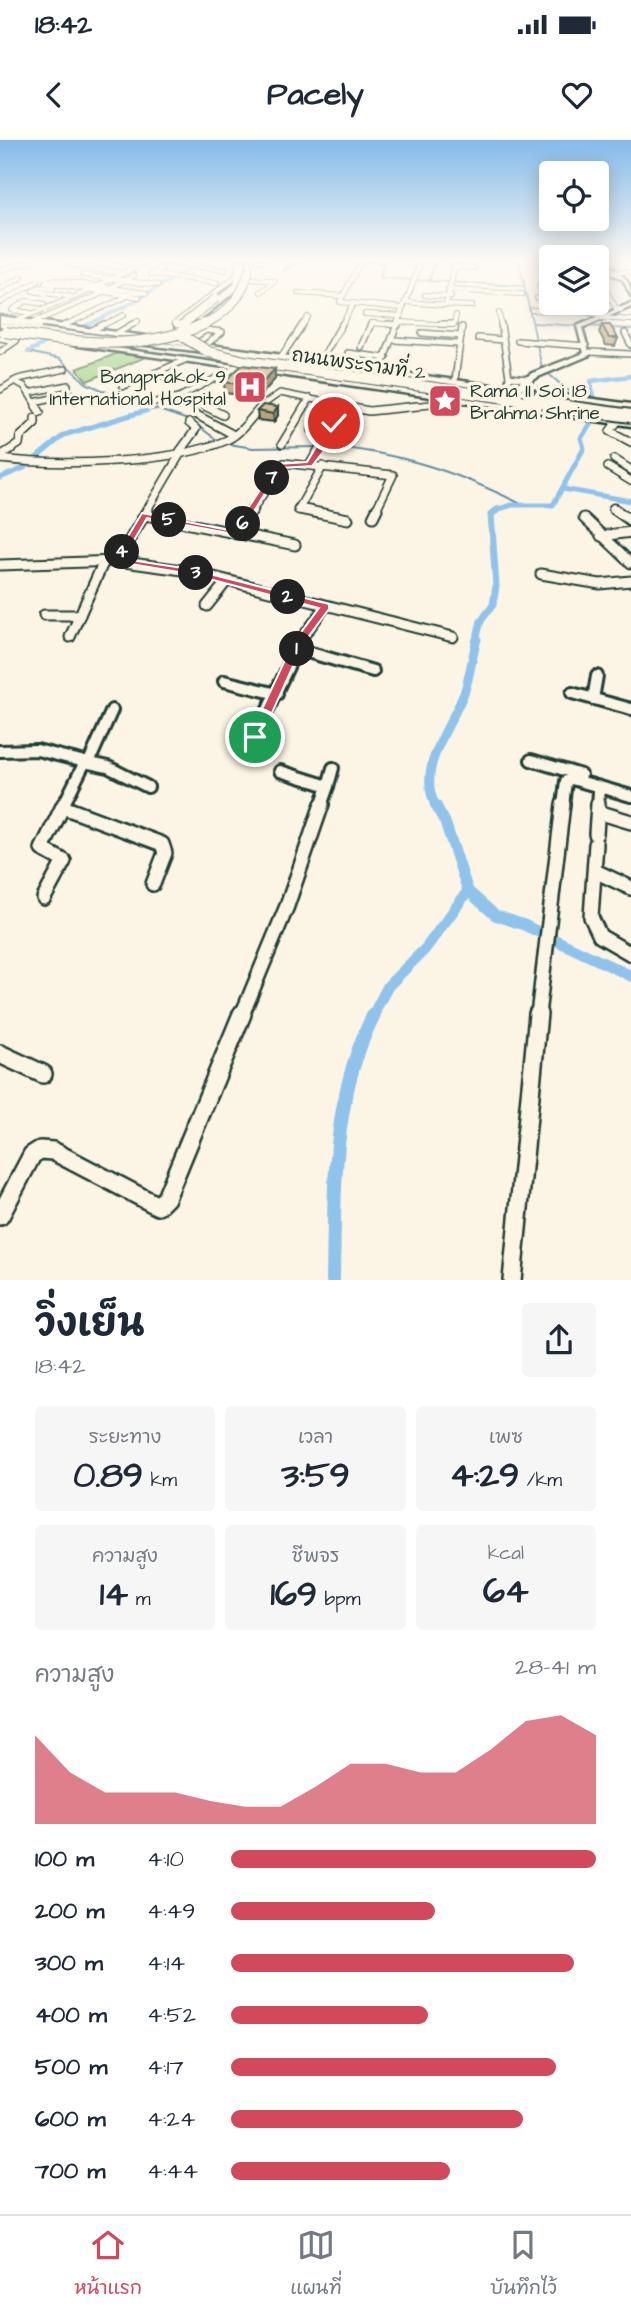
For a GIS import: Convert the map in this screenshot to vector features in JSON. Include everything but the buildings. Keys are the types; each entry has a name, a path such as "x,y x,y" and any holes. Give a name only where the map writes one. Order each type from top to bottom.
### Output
{"highway":[{"path":"3,325 37,323 122,336 151,335 180,326 195,314"},
{"path":"207,314 187,334 202,351 238,362 316,367"},
{"path":"210,314 200,323 197,332 200,340 212,349 234,355 504,392"},
{"path":"3,325 92,343 171,334 197,327 219,314"},
{"path":"191,342 240,354 541,395 631,414"},
{"path":"191,342 220,359 250,366 537,407 631,414"},
{"path":"191,342 253,363 631,414"},
{"name":"ถนนพระรามที่ 2","path":"504,392 614,414 631,414"}],"main road":[{"path":"504,392 588,349 580,326 610,314"},
{"name":"ถนนพระรามที่ 2","path":"37,323 92,330 113,339 191,342 282,356 316,367 380,370 455,380 574,406"},
{"name":"ถนนพระรามที่ 2","path":"3,325 504,392"},
{"name":"ถนนพระรามที่ 2","path":"3,325 98,348 236,368 469,400 574,406"},
{"path":"98,348 113,339 141,340"},
{"name":"ถนนพระรามที่ 2","path":"141,340 504,392"},
{"path":"537,407 528,399 541,395"}],"street":[{"path":"3,325 17,314"},
{"path":"3,325 31,314"},
{"path":"37,323 53,314"},
{"path":"72,314 65,317 85,320 93,314"},
{"path":"187,314 175,323 191,342"},
{"path":"191,342 200,322 216,314"},
{"path":"191,342 220,314"},
{"path":"316,367 347,314"},
{"path":"366,314 400,321 454,325 456,315"},
{"path":"380,370 394,340 401,314"},
{"path":"499,314 509,377 504,392"},
{"path":"92,330 124,315"},
{"path":"594,315 631,320"},
{"path":"282,356 308,317"},
{"path":"63,326 76,318"},
{"path":"499,320 512,321"},
{"path":"113,339 138,321"},
{"path":"361,347 372,323 400,321"},
{"path":"421,342 425,324"},
{"path":"0,352 16,341 3,325"},
{"path":"455,380 462,327"},
{"path":"206,330 225,332 191,342 206,330"},
{"path":"422,333 461,335"},
{"path":"625,333 631,345"},
{"path":"478,338 503,340"},
{"path":"394,340 458,344"},
{"path":"518,341 631,354"},
{"path":"348,354 386,358"},
{"path":"506,354 519,354"},
{"path":"113,382 123,386 185,360"},
{"path":"148,404 179,397 236,368"},
{"path":"0,390 13,382 65,369"},
{"path":"154,373 176,381"},
{"path":"509,377 528,379"},
{"path":"0,458 19,444 20,437 35,423 36,410 29,393 21,383 13,382"},
{"path":"29,393 68,385"},
{"path":"0,458 36,465 181,451 231,437 264,402 280,393 343,407 377,411 469,400"},
{"path":"36,410 72,394"},
{"path":"264,402 280,402 284,397"},
{"path":"282,444 310,398"},
{"path":"36,410 56,402"},
{"path":"205,406 223,414 208,421"},
{"path":"310,464 320,451 343,407"},
{"path":"289,413 299,416"},
{"path":"195,414 231,437"},
{"path":"614,414 610,431 631,442"},
{"path":"117,561 196,429 188,424"},
{"path":"312,430 330,432"},
{"path":"614,459 631,470"},
{"path":"236,534 279,466 310,464 393,475 373,517"},
{"path":"323,466 298,510 348,519"},
{"path":"608,467 631,481"},
{"path":"613,508 631,521"},
{"path":"145,515 295,545"},
{"path":"198,526 205,516"},
{"path":"584,518 631,563"},
{"path":"601,536 631,532"},
{"path":"70,637 104,561"},
{"path":"0,565 117,561 190,571 453,637"},
{"path":"541,574 600,583 631,581"},
{"path":"206,606 227,581"},
{"path":"255,737 297,649 325,607"},
{"path":"44,615 80,615"},
{"path":"297,649 373,671"},
{"path":"593,699 597,676"},
{"path":"224,681 276,694"},
{"path":"572,693 631,709"},
{"path":"44,898 64,864 63,860 42,849 112,710"},
{"path":"0,751 37,750 87,762 100,761 122,776 148,787"},
{"path":"531,760 631,790"},
{"path":"0,1216 32,1155 40,1150 53,1151 148,1203 158,1206 166,1198 286,906 333,768"},
{"path":"280,771 328,786"},
{"path":"512,1279 542,970 568,778 631,796"},
{"path":"599,791 595,871 590,905 594,927 600,936 631,954"},
{"path":"63,807 162,844 165,853 153,884"},
{"path":"598,812 631,822"},
{"path":"595,871 631,888"},
{"path":"0,1054 43,1074"}],"green space":[{"path":"118,353 146,357 87,381 77,369"}],"waterway":[{"path":"89,324 85,326 109,314"},
{"path":"530,314 542,368 567,390 596,398"},
{"path":"534,323 579,326"},
{"path":"585,326 603,327"},
{"path":"610,328 631,329"},
{"path":"28,352 45,343"},
{"path":"28,352 60,359 86,383 148,410 156,409 188,420"},
{"path":"594,407 591,381 631,376"},
{"path":"499,509 512,505 553,505 584,448 581,438 590,425 595,406"},
{"path":"0,478 24,468 64,435 148,410"},
{"path":"197,425 217,440"},
{"path":"223,443 253,448 317,447"},
{"path":"324,446 378,453 428,466 476,483 525,506"},
{"path":"563,489 631,501"},
{"path":"476,641 481,621 493,605 496,586 491,514 499,509"},
{"path":"436,805 431,792 432,763 464,693 477,639"},
{"path":"436,805 445,822 468,891"},
{"path":"373,1015 388,986 425,949 468,891"},
{"path":"468,891 495,915 524,925 631,976"},
{"path":"333,1280 336,1177 343,1111 360,1046 374,1014"}],"place":[{"name":"Bangprakok 9 International Hospital","path":"250,387"},
{"name":"Rama II Soi 18 Brahma Shrine","path":"445,401"}],"route":[{"path":"255,737 284,680 298,643 325,607 190,571 117,561 145,515 236,534 279,466 284,463 310,464 322,448 334,423"}]}
